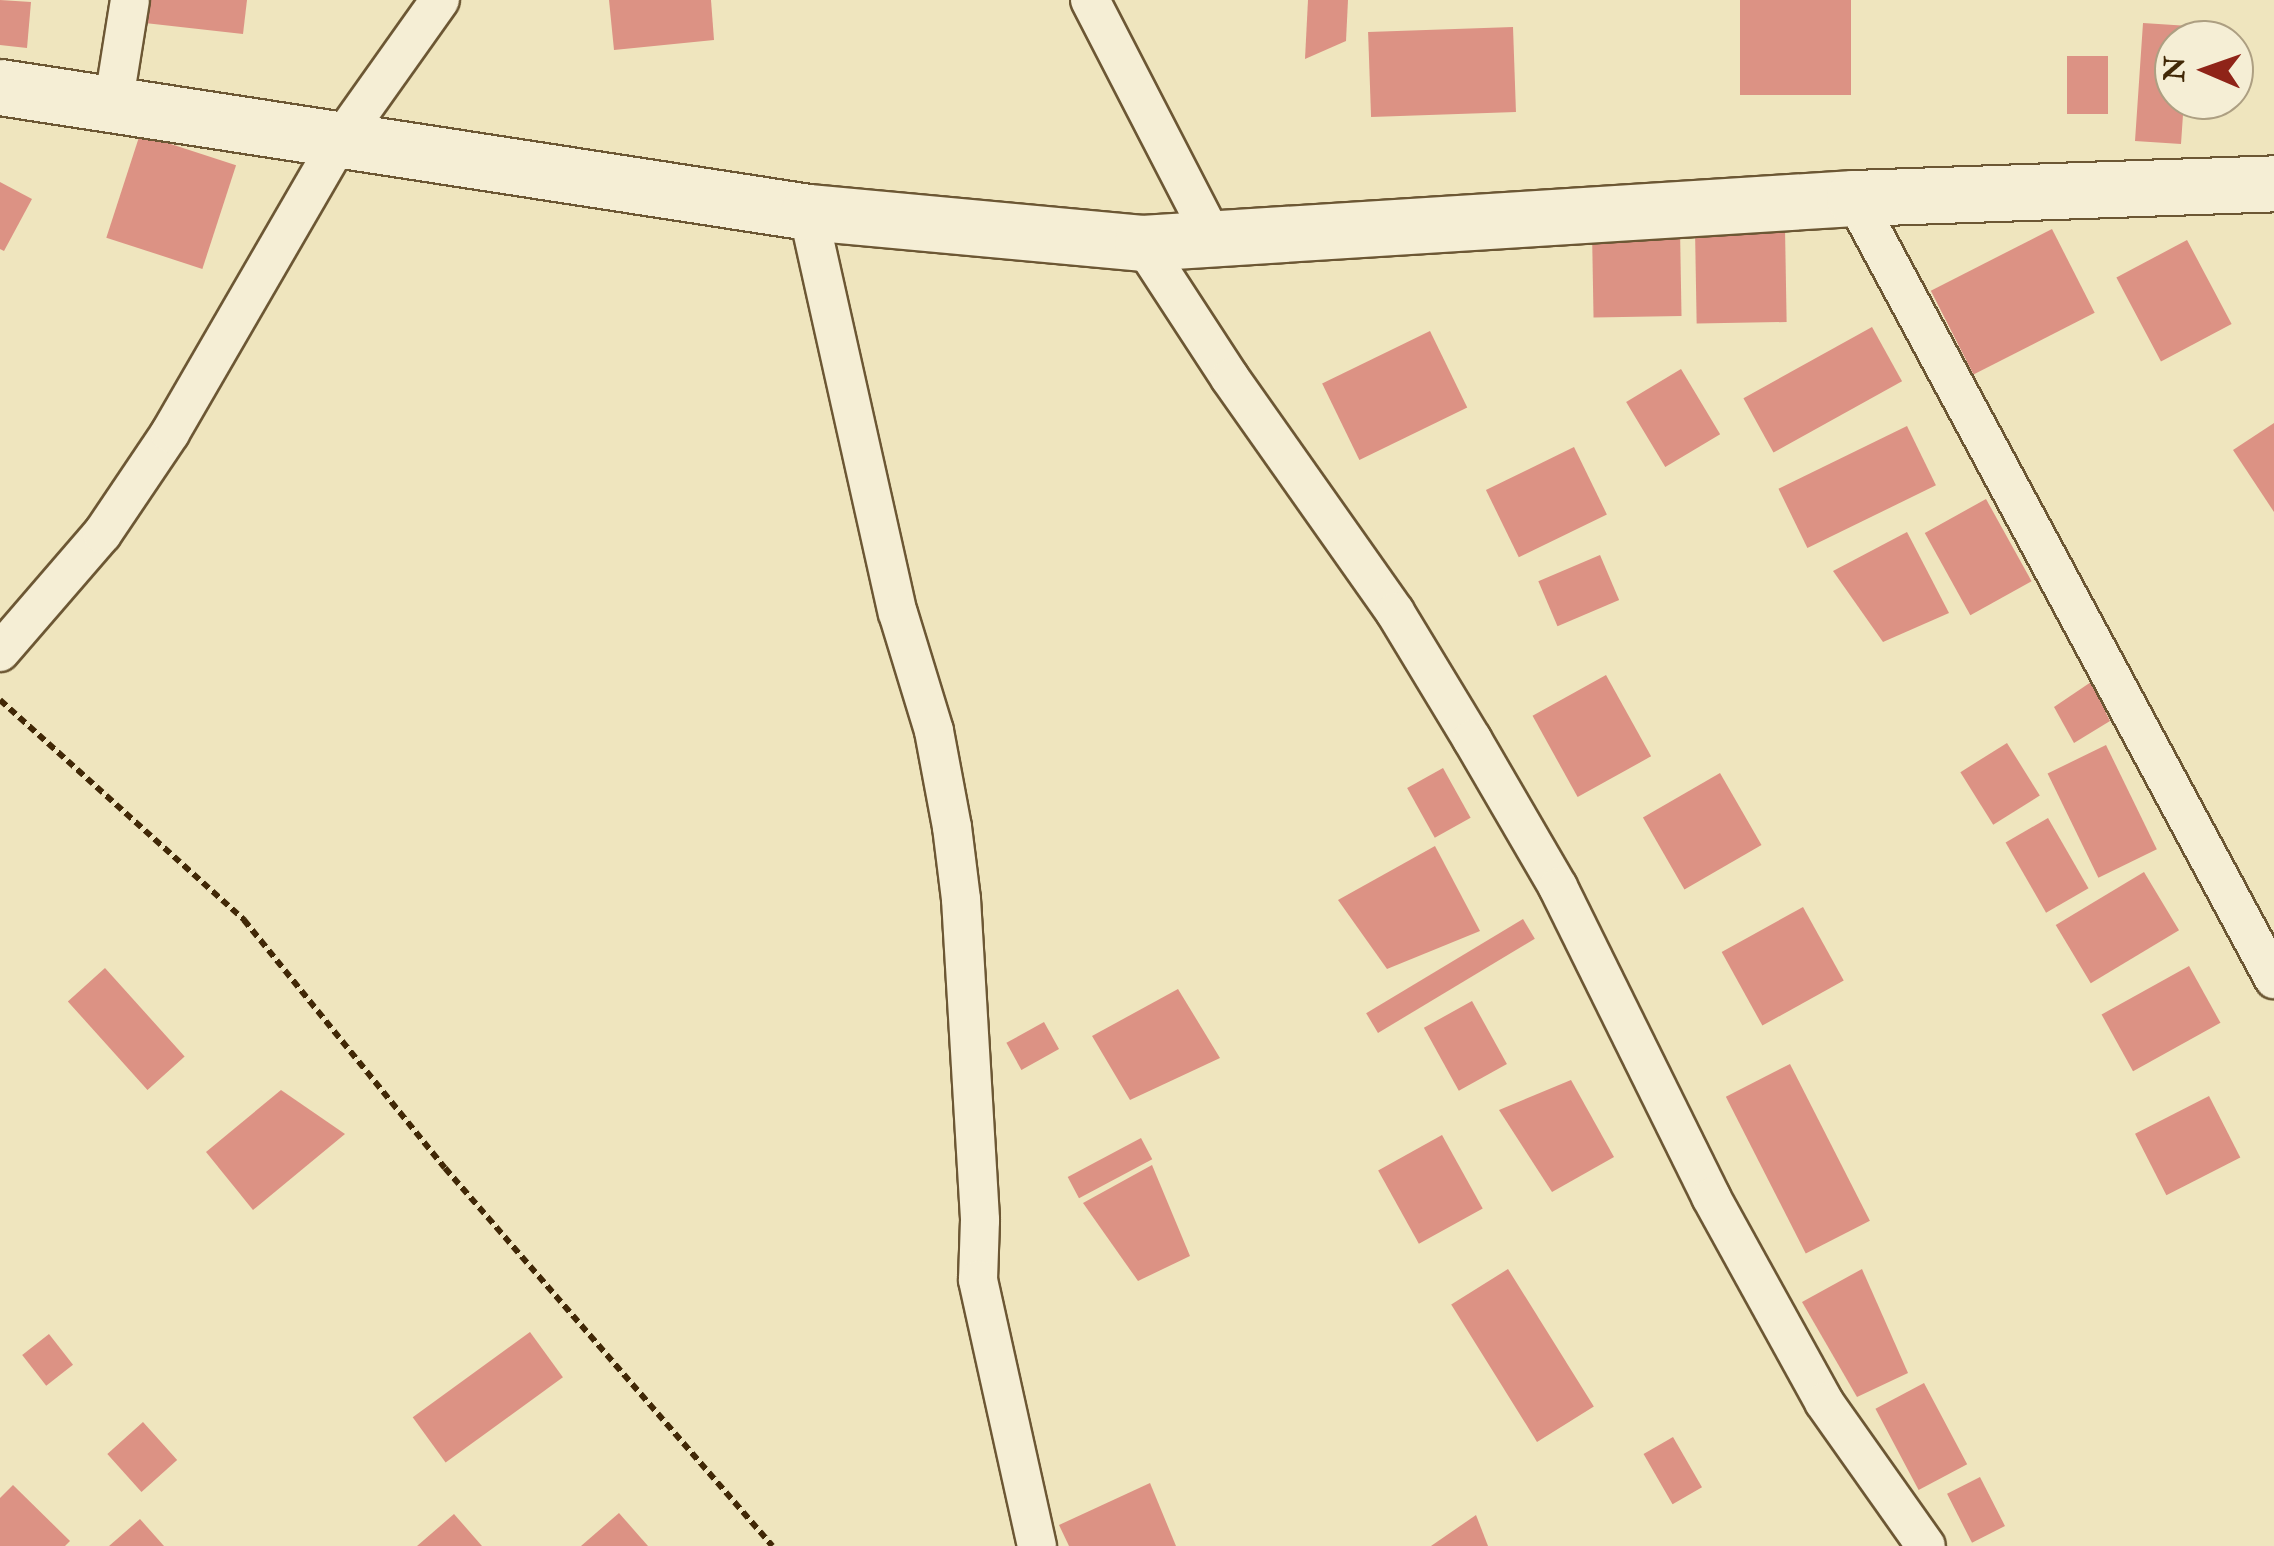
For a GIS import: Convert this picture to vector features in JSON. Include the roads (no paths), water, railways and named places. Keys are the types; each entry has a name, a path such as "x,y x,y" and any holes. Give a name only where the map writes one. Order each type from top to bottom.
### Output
{"street":[{"path":"113,106 130,0"},
{"path":"0,652 102,534 170,433 339,142 440,0"},
{"path":"1090,0 1212,236"},
{"path":"0,87 808,212 1142,243 1854,198 2269,193"},
{"path":"1854,198 2274,979"},
{"path":"808,212 898,613 934,731 952,827 961,899 980,1220 978,1280 1038,1546"},
{"path":"1142,243 1230,378 1395,612 1472,739 1558,887 1710,1197 1824,1402 1926,1546"}]}
